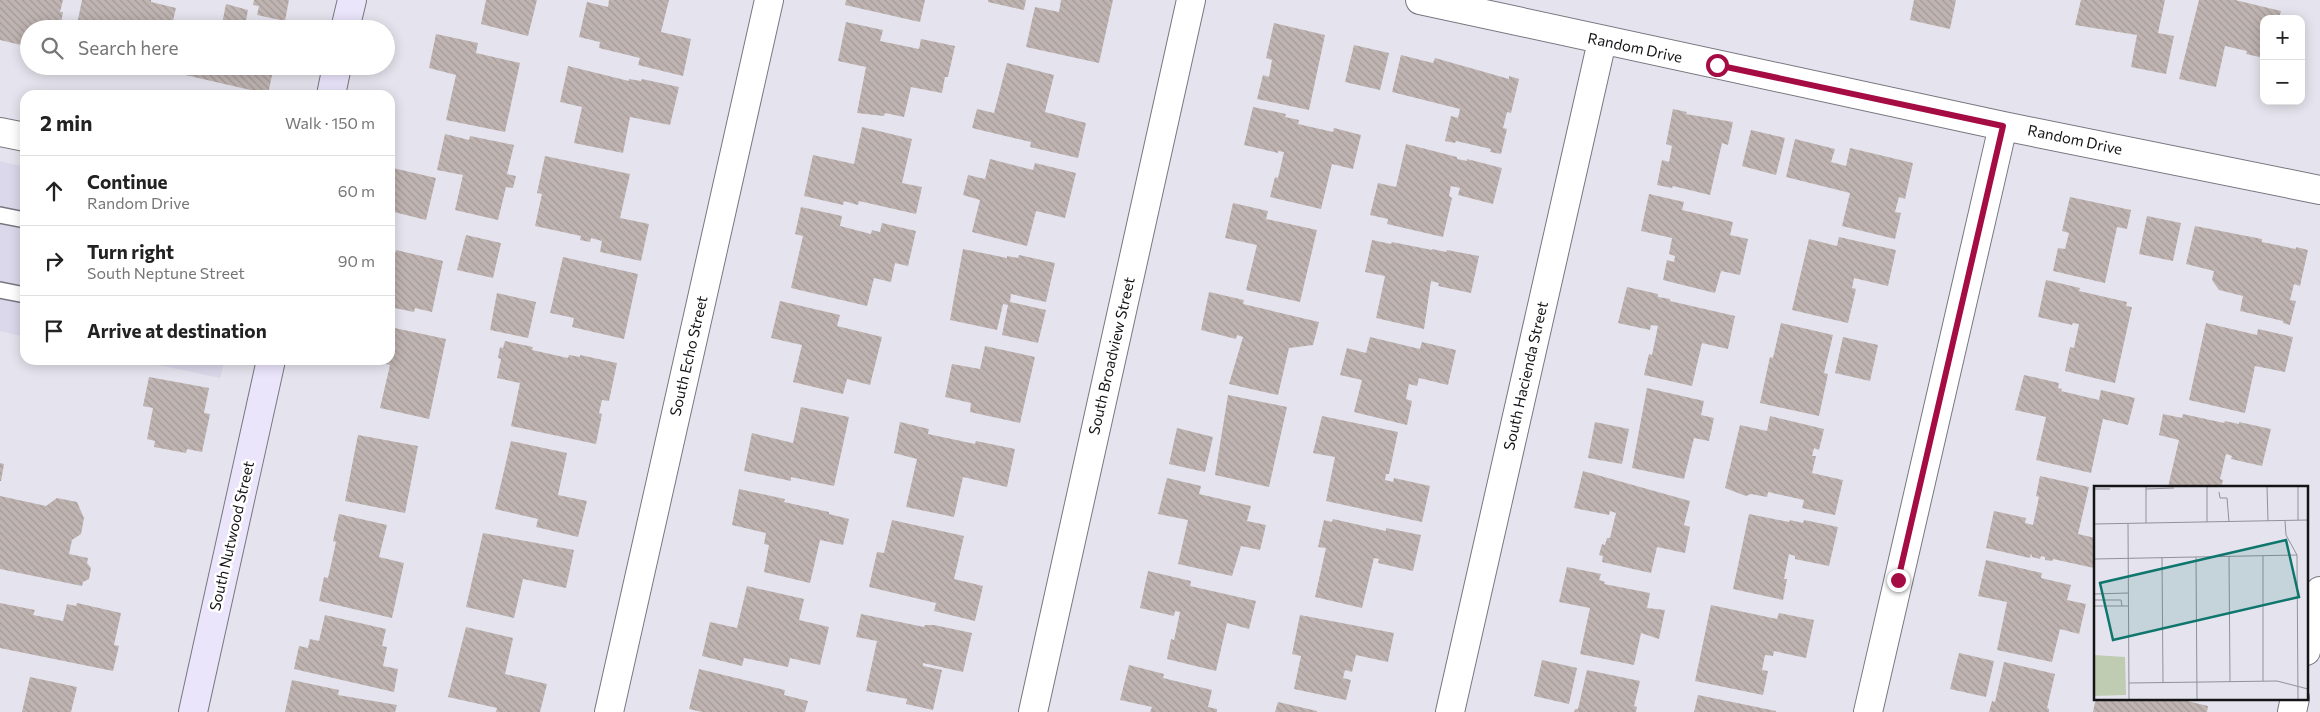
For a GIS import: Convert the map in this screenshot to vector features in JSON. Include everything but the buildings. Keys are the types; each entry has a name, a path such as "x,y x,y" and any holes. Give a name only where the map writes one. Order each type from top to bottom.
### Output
{"street":[{"path":"347,20 352,0"},
{"name":"South Echo Street","path":"609,712 769,0"},
{"name":"South Broadview Street","path":"1032,712 1192,0"},
{"name":"Random Drive","path":"1420,0 1602,41 2003,126 2320,190"},
{"name":"South Hacienda Street","path":"1450,712 1602,41"},
{"path":"331,90 335,75"},
{"path":"1868,712 2003,126"},
{"path":"0,132 20,136"},
{"name":"South Nutwood Street","path":"192,712 270,365"},
{"path":"2308,646 2317,622 2320,591"}],"lane":[{"path":"0,215 20,219"},
{"path":"0,290 20,294"}],"shaded area":[{"path":"0,161 20,166 20,336 0,331"},
{"path":"158,365 224,365 220,378"}],"route":[{"path":"1717,65 2003,126 1898,580"}]}
